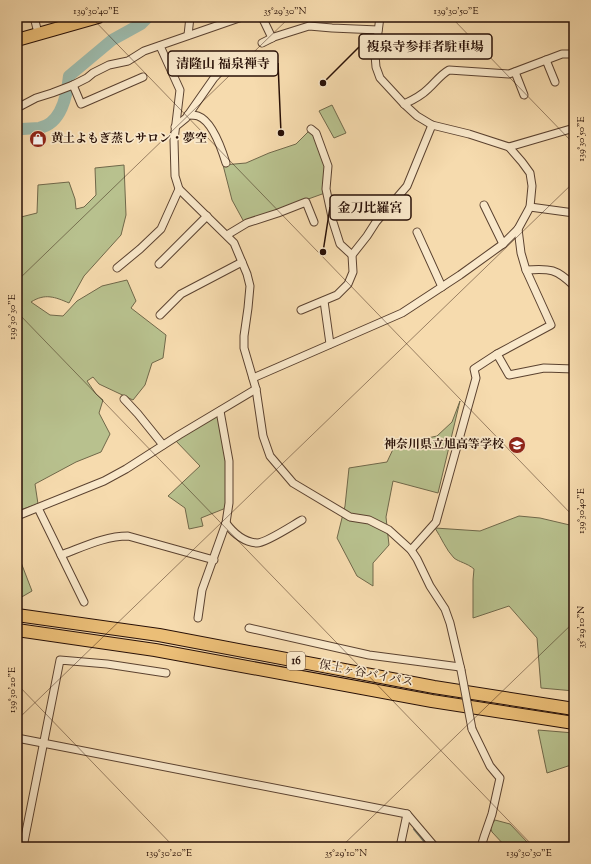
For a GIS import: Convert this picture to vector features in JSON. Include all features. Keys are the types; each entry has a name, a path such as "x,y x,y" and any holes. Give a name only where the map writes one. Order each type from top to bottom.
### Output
{"highway":[{"path":"17,40 98,17"},
{"name":"保土ヶ谷バイパス","path":"17,615 160,635 434,686 574,709"},
{"name":"保土ヶ谷バイパス","path":"17,630 155,650 432,701 574,723"}],"street":[{"path":"34,17 38,33"},
{"path":"188,35 190,17"},
{"path":"17,108 36,98 73,85 109,65 128,61 144,52 188,35 242,17"},
{"path":"262,17 273,38"},
{"path":"253,378 402,313 503,244 518,229 530,206 532,186 530,173 509,147 469,134 432,125 417,116 380,78 376,67 375,55 380,17"},
{"path":"262,42 309,26 378,30"},
{"path":"160,46 180,90 175,126 174,163 175,176 179,190 234,243 250,286 244,348 256,389 263,436 270,456 293,483 350,517 369,520 389,530 411,550 417,558 430,586 445,609 450,623 461,669 472,729 490,766 500,778 492,814 481,847"},
{"path":"404,104 422,95 442,73 449,70 509,74 562,54 574,54"},
{"path":"546,60 555,82"},
{"path":"175,126 186,118 214,78 230,62"},
{"path":"515,72 524,95"},
{"path":"73,85 81,104 143,77"},
{"path":"188,115 199,116 204,120 214,133 221,147 226,163"},
{"path":"301,310 337,295 348,284 353,272 352,255 380,216 407,186 432,125"},
{"path":"509,147 574,128"},
{"path":"311,129 316,133 328,166 326,189 335,229 340,244 352,255"},
{"path":"117,268 161,229 179,190"},
{"path":"227,235 247,223 306,202 314,222"},
{"path":"484,205 503,244"},
{"path":"530,206 574,213"},
{"path":"159,264 207,216"},
{"path":"411,550 436,522 476,378 474,369 497,354 551,325 526,270 521,253 518,229"},
{"path":"417,232 442,287"},
{"path":"160,315 181,294 242,262"},
{"path":"526,270 545,269 556,272 564,276 574,286"},
{"path":"324,301 330,344"},
{"path":"497,354 509,374 544,368 574,369"},
{"path":"17,516 109,478 126,469 256,389"},
{"path":"124,399 163,445"},
{"path":"198,618 202,590 226,523 229,504 229,461 220,411"},
{"path":"38,508 84,602"},
{"path":"226,523 232,531 241,538 258,543 274,536 302,520"},
{"path":"62,555 108,538 128,536 214,560"},
{"path":"249,628 369,655 461,669"},
{"path":"23,847 60,660 107,664 166,673"},
{"path":"17,738 407,814 435,847"},
{"path":"400,847 407,814"}],"green space":[{"path":"332,105 346,133 334,138 319,111"},
{"path":"310,130 315,134 326,169 325,193 244,222 232,200 223,165 246,163 296,144"},
{"path":"124,165 126,215 121,235 84,276 69,303 50,297 36,299 31,302 50,315 63,316 77,301 102,286 127,280 136,301 131,308 166,335 163,358 152,363 145,385 133,400 99,384 93,377 87,381 96,394 103,400 99,413 110,434 101,452 76,462 35,484 38,504 17,511 17,218 37,213 38,185 69,182 75,199 76,209 84,207 96,195 95,168"},
{"path":"460,401 438,493 393,481 386,517 389,545 373,563 373,586 357,576 337,538 345,506 349,468 387,462 395,445 437,436 452,422"},
{"path":"218,414 226,459 226,508 201,518 203,526 189,529 185,508 168,496 200,466 175,440"},
{"path":"519,516 540,518 574,526 574,691 541,688 537,638 509,606 473,618 474,569 469,565 458,561 451,555 435,528 480,531"},
{"path":"17,552 32,591 20,598 17,598"},
{"path":"538,730 574,733 574,764 547,773"},
{"path":"495,820 510,824 529,844 529,847 506,847 492,832 490,827"}],"waterway":[{"path":"17,130 39,128 53,121 58,115 65,100 69,76 112,40 141,24 147,18 146,17"},
{"path":"414,829 429,847"}],"place":[{"name":"複泉寺参拝者駐車場","path":"323,83"},
{"name":"清隆山 福泉禅寺","path":"281,133"},
{"name":"黄土よもぎ蒸しサロン・夢空","path":"38,139"},
{"name":"金刀比羅宮","path":"323,252"},
{"name":"神奈川県立旭高等学校","path":"517,445"}]}
